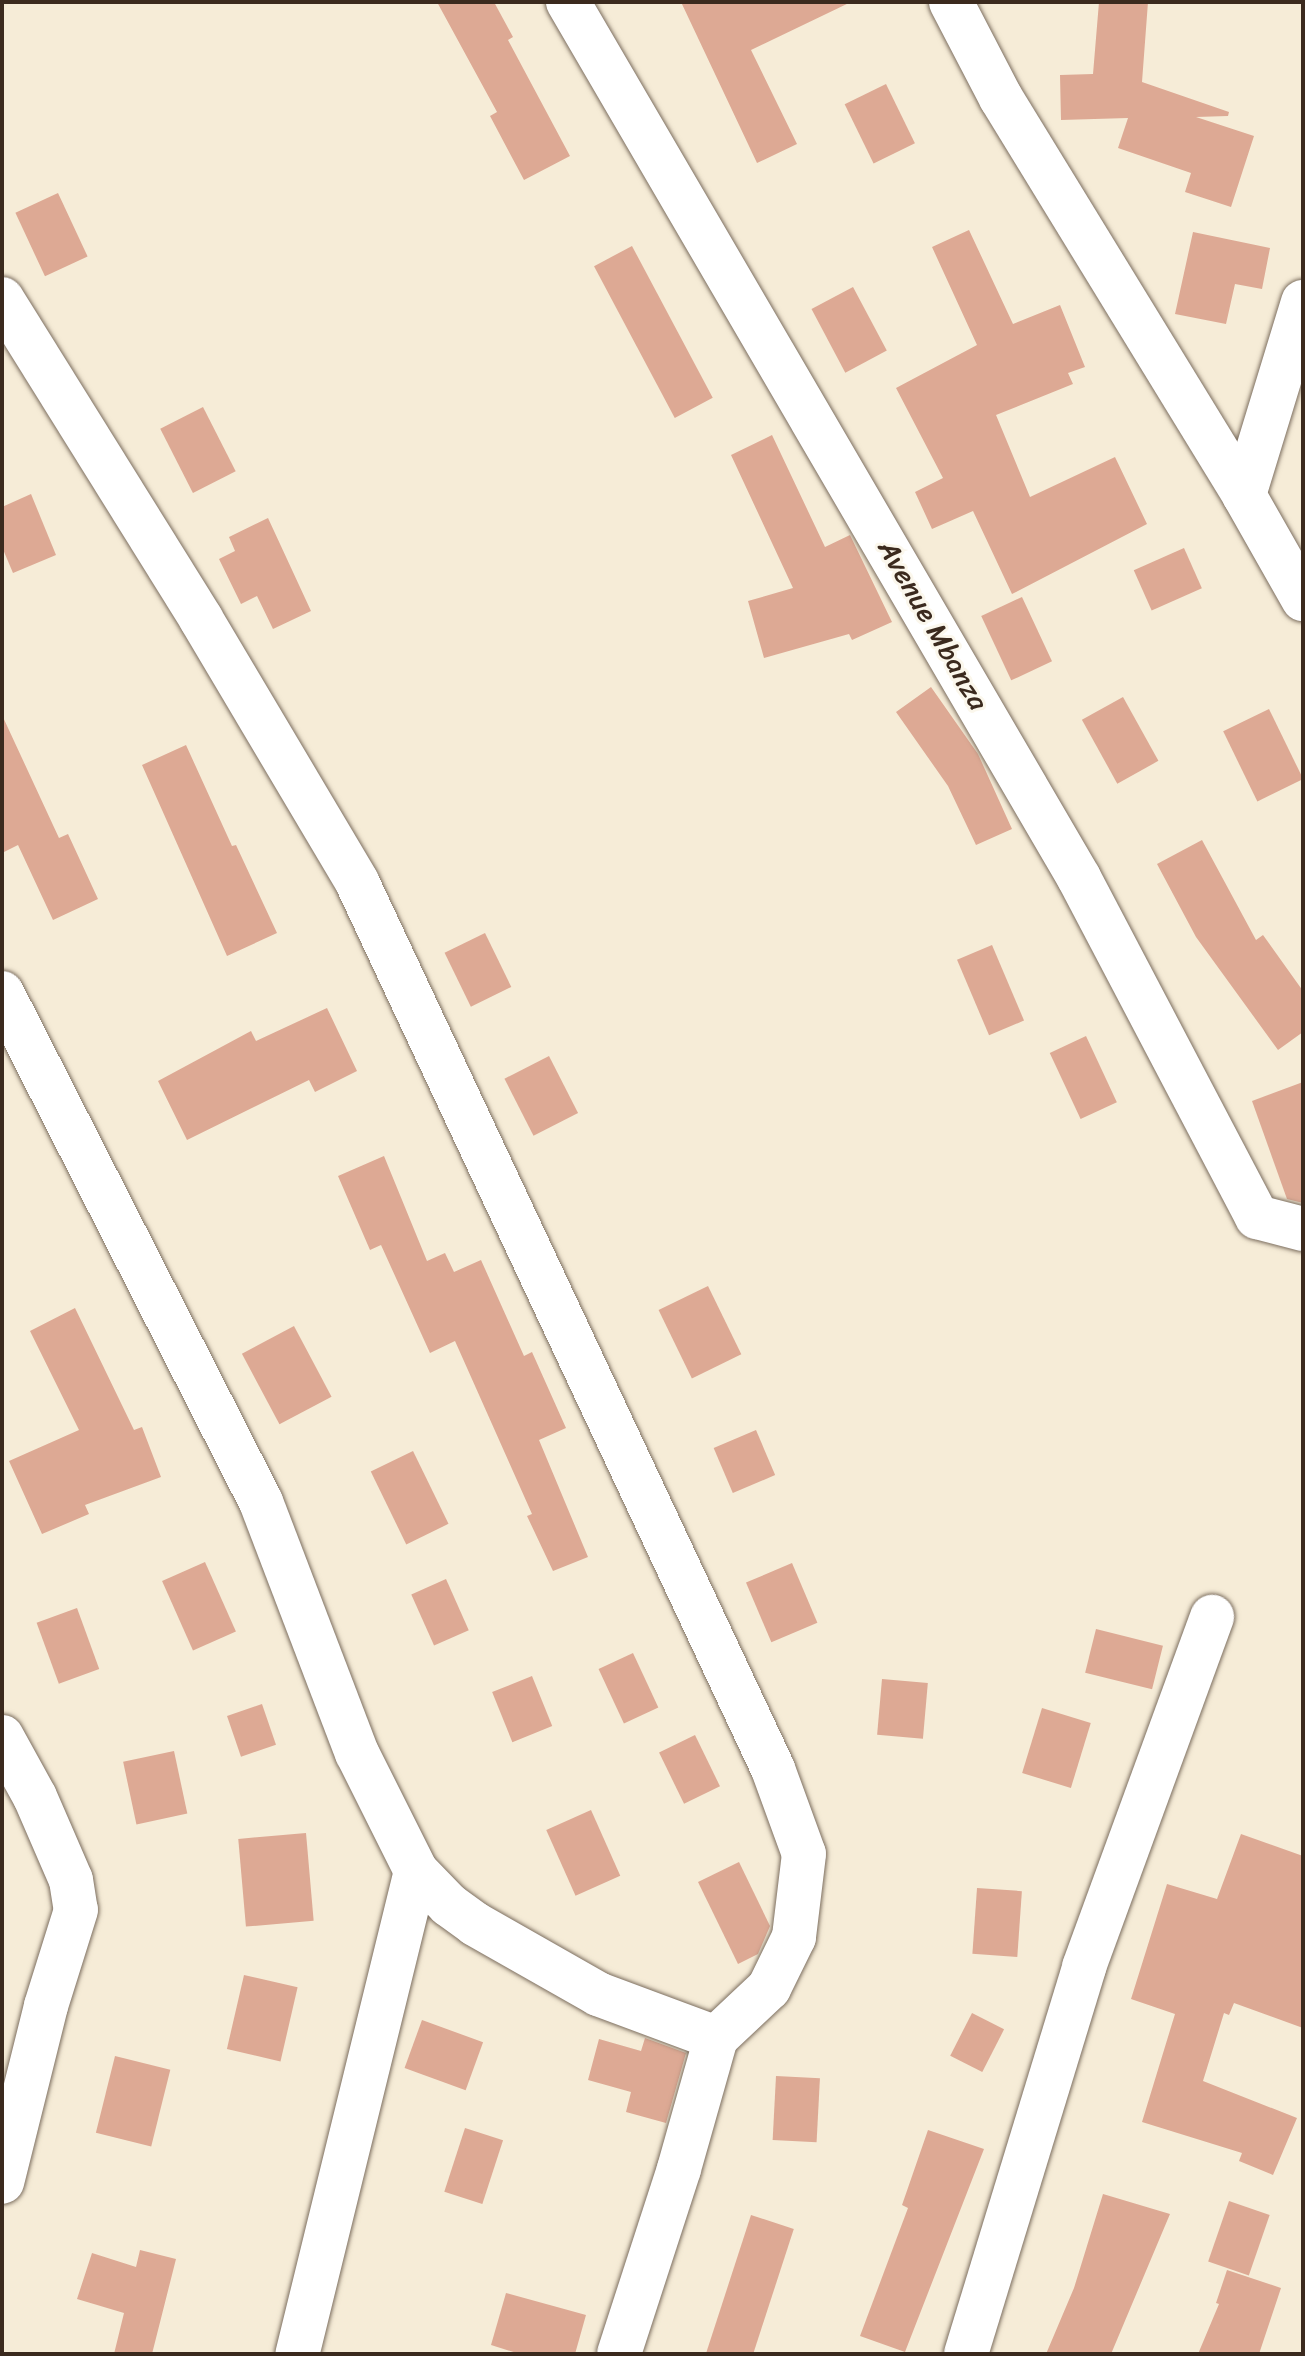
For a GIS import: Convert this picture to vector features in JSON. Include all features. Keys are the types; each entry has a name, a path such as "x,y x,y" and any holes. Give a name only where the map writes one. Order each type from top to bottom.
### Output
{"street":[{"name":"Avenue Mbanza","path":"568,2 1079,878 1257,1217 1303,1229"},
{"path":"951,2 1001,98 1244,495 1303,599"},
{"path":"2,299 201,619 357,882 773,1769 804,1854 794,1937 769,1988 716,2038 679,2169 619,2354"},
{"path":"1244,495 1303,302"},
{"path":"2,993 261,1502 357,1753 416,1871 449,1905 475,1924 598,1994 716,2038"},
{"path":"966,2354 1084,1967 1212,1617"},
{"path":"2,1737 35,1797 71,1880 76,1910 46,2006 2,2182"},
{"path":"297,2354 416,1871"}],"building":[{"path":"437,2 494,2 513,37 508,40 570,156 524,180 490,116 497,112"},
{"path":"681,2 851,2 751,50 797,144 757,163"},
{"path":"1099,2 1148,2 1142,82 1229,112 1228,116 1196,117 1254,136 1231,207 1185,192 1191,173 1118,148 1128,118 1061,120 1060,75 1093,74"},
{"path":"886,84 915,143 874,163 845,104"},
{"path":"58,193 88,256 45,276 15,213"},
{"path":"969,230 1013,324 1060,305 1085,367 1068,373 1073,384 996,415 1030,497 1115,457 1147,524 1012,594 973,511 932,529 915,492 943,478 896,388 977,345 932,247"},
{"path":"1193,232 1270,248 1262,289 1235,284 1226,324 1175,314"},
{"path":"632,246 713,398 675,418 594,266"},
{"path":"853,287 887,351 845,373 812,309"},
{"path":"203,407 236,471 193,493 160,429"},
{"path":"772,435 825,547 850,535 892,622 852,640 849,634 764,658 748,601 793,588 731,455"},
{"path":"31,494 56,555 13,573 2,547 2,507"},
{"path":"268,518 311,611 273,629 257,596 241,604 219,559 235,551 229,537"},
{"path":"1184,548 1202,588 1152,611 1134,570"},
{"path":"1022,597 1052,661 1011,680 981,616"},
{"path":"931,687 978,754 1012,829 976,845 948,786 896,712"},
{"path":"1123,697 1158,761 1117,784 1082,720"},
{"path":"1269,709 1303,779 1257,801 1223,731"},
{"path":"2,715 59,838 68,834 98,899 53,920 18,845 2,853"},
{"path":"186,745 232,846 236,845 277,933 227,956 142,765"},
{"path":"1202,840 1256,940 1263,935 1303,991 1303,1032 1278,1050 1196,937 1157,864"},
{"path":"485,933 511,987 471,1007 445,953"},
{"path":"992,945 1024,1020 989,1035 957,960"},
{"path":"327,1008 357,1071 315,1092 309,1080 187,1140 158,1081 251,1031 256,1041"},
{"path":"1086,1036 1117,1102 1081,1119 1050,1053"},
{"path":"549,1056 578,1113 534,1136 504,1079"},
{"path":"1303,1082 1303,1203 1287,1199 1252,1101"},
{"path":"384,1156 427,1261 445,1253 454,1272 481,1260 524,1356 532,1352 566,1428 539,1440 588,1557 553,1571 527,1516 532,1514 455,1341 430,1353 381,1245 370,1250 338,1176"},
{"path":"708,1286 741,1354 692,1378 659,1310"},
{"path":"75,1308 134,1430 142,1427 161,1477 85,1505 89,1514 42,1534 9,1461 79,1430 30,1331"},
{"path":"294,1326 332,1397 279,1424 242,1354"},
{"path":"756,1430 775,1475 733,1493 714,1448"},
{"path":"413,1451 449,1524 406,1544 371,1472"},
{"path":"205,1562 236,1631 193,1651 162,1581"},
{"path":"792,1563 817,1623 771,1642 746,1583"},
{"path":"446,1579 469,1630 434,1646 411,1594"},
{"path":"77,1608 99,1669 59,1684 37,1623"},
{"path":"1096,1629 1163,1646 1152,1689 1085,1673"},
{"path":"633,1653 658,1707 624,1723 599,1669"},
{"path":"532,1676 552,1726 512,1742 492,1692"},
{"path":"882,1679 928,1683 923,1739 877,1735"},
{"path":"262,1704 276,1745 241,1757 227,1716"},
{"path":"1042,1708 1091,1723 1071,1788 1022,1773"},
{"path":"695,1735 720,1786 684,1804 659,1753"},
{"path":"174,1751 187,1814 136,1824 123,1762"},
{"path":"591,1810 620,1876 576,1896 546,1830"},
{"path":"306,1833 314,1921 246,1927 238,1839"},
{"path":"1241,1834 1303,1856 1303,2028 1234,2003 1229,2015 1224,2013 1203,2081 1297,2118 1273,2175 1239,2161 1242,2153 1142,2122 1175,2014 1131,1999 1167,1884 1217,1899"},
{"path":"739,1862 770,1926 758,1954 738,1964 698,1882"},
{"path":"977,1888 1022,1891 1017,1957 972,1954"},
{"path":"244,1975 298,1987 280,2061 227,2049"},
{"path":"972,2013 1004,2029 982,2072 950,2056"},
{"path":"422,2020 483,2042 466,2090 405,2068"},
{"path":"645,2038 686,2053 666,2123 626,2112 631,2092 588,2080 599,2039 641,2051"},
{"path":"115,2056 170,2070 151,2146 96,2133"},
{"path":"776,2076 820,2078 817,2142 773,2140"},
{"path":"465,2128 503,2140 482,2204 444,2192"},
{"path":"928,2130 984,2149 905,2352 860,2336 908,2208 902,2205"},
{"path":"1103,2194 1170,2214 1111,2354 1046,2354 1074,2288"},
{"path":"1229,2201 1270,2215 1249,2276 1208,2262"},
{"path":"751,2215 794,2229 753,2354 706,2354"},
{"path":"140,2250 176,2259 152,2354 114,2354 124,2313 77,2299 92,2253 136,2267"},
{"path":"1227,2270 1281,2288 1259,2354 1198,2354 1219,2304 1216,2303"},
{"path":"506,2293 586,2315 575,2354 520,2354 491,2345"}]}
